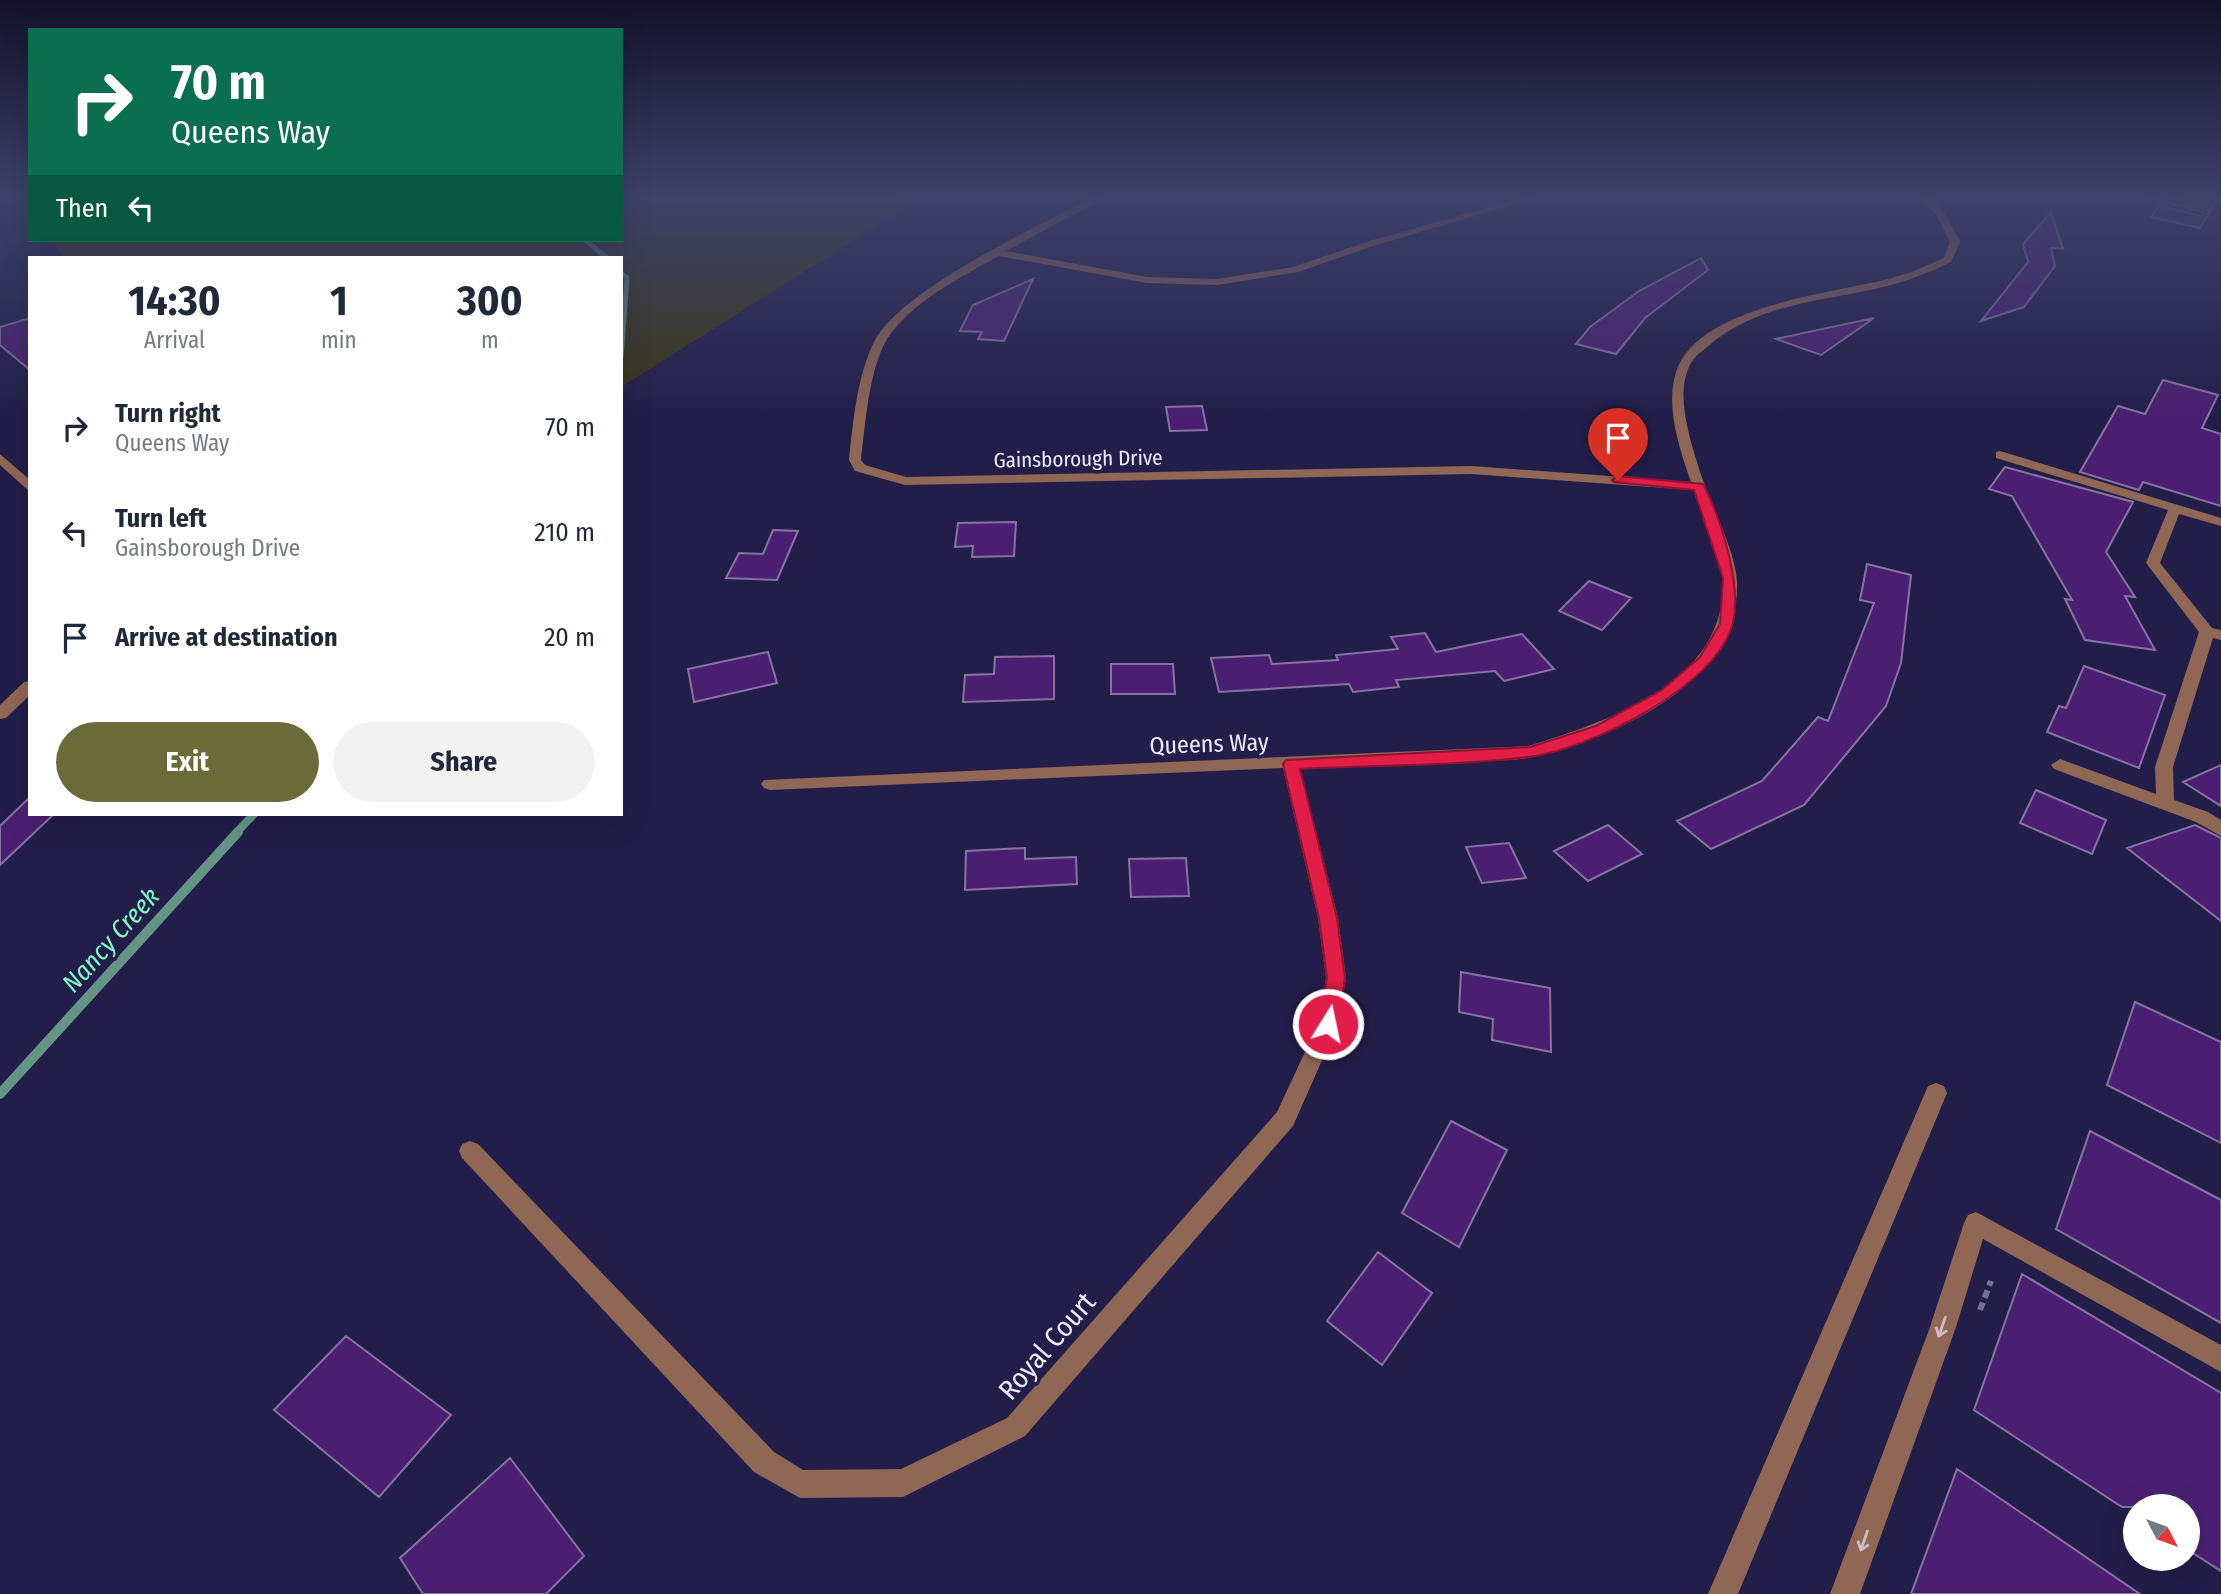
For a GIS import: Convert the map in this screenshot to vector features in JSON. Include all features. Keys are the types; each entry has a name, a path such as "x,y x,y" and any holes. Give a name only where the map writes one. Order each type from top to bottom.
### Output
{"street":[{"name":"Gainsborough Drive","path":"970,270 911,304 896,318 880,341 857,439 855,460 860,468 905,481 1471,470 1699,487"},
{"path":"1094,270 1140,279 1217,282 1292,270"},
{"name":"Queens Way","path":"770,784 1530,752 1601,730 1667,693 1706,660 1727,624 1730,578 1680,423 1681,373 1691,354 1721,333 1795,299 1925,270"},
{"path":"2000,455 2221,522"},
{"path":"0,458 28,486"},
{"path":"2165,804 2164,767 2214,634 2153,563 2175,508"},
{"path":"0,714 28,688"},
{"name":"Royal Court","path":"470,1151 764,1462 800,1484 903,1483 1016,1427 1285,1119 1328,1024 1336,978 1328,918 1291,764"},
{"path":"2060,765 2202,817 2221,828"},
{"path":"1723,1594 1936,1093"},
{"path":"1845,1594 1943,1326 1976,1223 2221,1359"}],"shaded area":[{"path":"623,270 806,270 623,386"}],"building":[{"path":"1678,270 1707,270 1645,318 1616,354 1576,344 1590,327 1639,291"},
{"path":"2021,270 2052,270 2024,307 1981,321"},
{"path":"1033,279 1004,341 978,339 982,332 960,331 973,305"},
{"path":"1874,318 1821,355 1776,339"},
{"path":"28,319 28,368 0,345 0,327"},
{"path":"2163,380 2218,395 2202,428 2221,434 2221,506 2143,482 2139,490 2080,472 2118,406 2145,414"},
{"path":"1202,406 1207,430 1170,431 1166,407"},
{"path":"2005,467 2133,502 2106,552 2135,597 2125,596 2155,650 2085,640 2065,599 2072,600 2012,496 1989,489"},
{"path":"1016,522 1014,556 972,557 973,546 955,547 958,523"},
{"path":"773,530 798,531 777,580 726,578 739,553 763,554"},
{"path":"1867,564 1911,575 1901,663 1886,706 1804,805 1711,849 1677,821 1762,781 1818,717 1828,721 1874,603 1860,600"},
{"path":"1589,581 1631,598 1602,630 1559,611"},
{"path":"1425,633 1436,652 1522,634 1554,669 1504,681 1495,671 1396,680 1399,687 1353,692 1349,684 1219,692 1211,658 1269,655 1272,664 1338,660 1336,655 1398,649 1391,637"},
{"path":"768,652 777,683 694,702 688,669"},
{"path":"1054,656 1054,699 963,702 965,675 994,674 995,657"},
{"path":"1111,664 1173,664 1175,694 1111,694"},
{"path":"2084,666 2165,695 2139,768 2047,732 2059,706 2066,708"},
{"path":"2221,765 2221,806 2183,782"},
{"path":"2036,790 2106,820 2092,854 2020,823"},
{"path":"28,799 28,816 52,816 0,865 0,826"},
{"path":"1608,825 1642,854 1588,881 1554,851"},
{"path":"2195,825 2221,838 2221,921 2127,848"},
{"path":"1509,843 1526,878 1482,883 1466,847"},
{"path":"1025,848 1025,859 1076,857 1077,884 965,890 966,851"},
{"path":"1186,858 1189,896 1131,897 1129,859"},
{"path":"1461,972 1550,988 1551,1052 1492,1040 1493,1019 1459,1012"},
{"path":"2135,1002 2221,1042 2221,1143 2107,1085"},
{"path":"1451,1121 1507,1150 1459,1247 1402,1213"},
{"path":"2090,1131 2221,1200 2221,1323 2056,1229"},
{"path":"1378,1252 1432,1293 1382,1365 1327,1321"},
{"path":"2022,1274 2221,1393 2221,1571 2200,1558 2200,1494 2123,1494 2122,1507 1974,1410"},
{"path":"346,1336 451,1415 379,1497 274,1410"},
{"path":"510,1458 584,1556 546,1594 423,1594 400,1558"},
{"path":"1957,1469 2140,1594 1911,1594"}],"waterway":[{"name":"Nancy Creek","path":"623,275 627,278 623,331"},
{"name":"Nancy Creek","path":"236,833 252,816"},
{"name":"Nancy Creek","path":"0,1094 238,832"}],"route":[{"path":"1328,1024 1336,978 1328,918 1291,764 1530,752 1601,730 1667,693 1706,660 1727,624 1730,578 1699,487 1618,480"}]}
